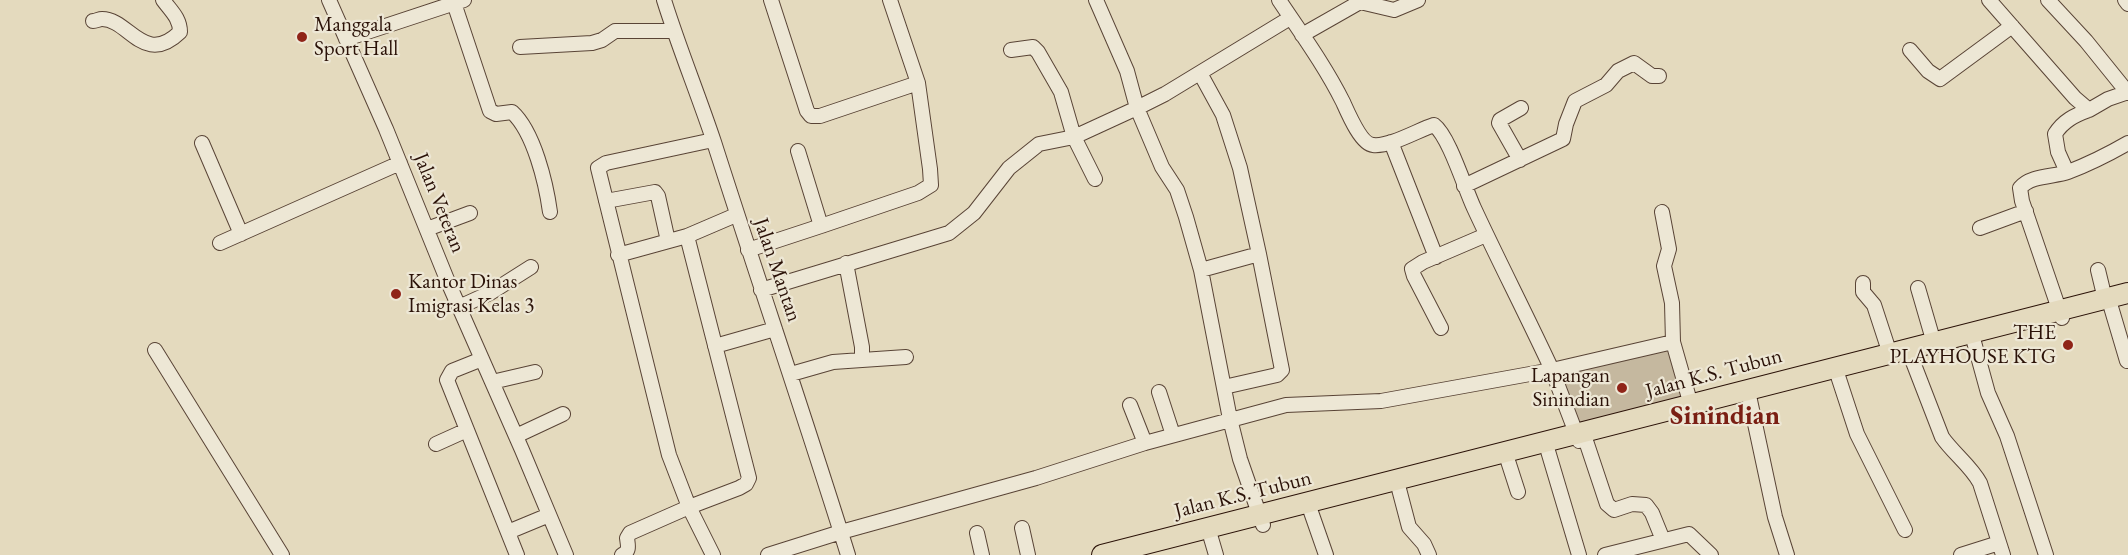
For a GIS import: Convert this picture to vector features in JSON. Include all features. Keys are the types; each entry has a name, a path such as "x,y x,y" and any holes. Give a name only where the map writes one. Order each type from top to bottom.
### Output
{"highway":[{"name":"Jalan K.S. Tubun","path":"1102,555 1262,520 1749,395 1934,344 2114,303 2128,293"},
{"name":"Jalan K.S. Tubun","path":"1144,555 1213,547 1262,520 1311,512 1548,451 1691,405 1838,376 1891,357 1974,342 2062,315"}],"street":[{"path":"93,21 103,19 143,42 163,44 180,32 175,15 163,0"},
{"name":"Jalan Veteran","path":"329,0 566,555"},
{"name":"Jalan Mantan","path":"664,0 776,329 848,555"},
{"path":"771,0 807,111 811,116 819,117 918,83"},
{"path":"748,250 918,193 931,185 918,83 890,0"},
{"path":"1096,0 1126,71 1137,108 1162,167 1177,189 1201,270 1240,459 1262,520"},
{"path":"1280,0 1363,140 1375,146 1434,125 1438,128 1447,143 1486,235 1552,370 1607,504 1614,510 1632,504 1646,505 1652,513 1663,540"},
{"path":"1302,35 1360,2 1394,10 1418,0"},
{"path":"1989,0 2075,98 2089,110"},
{"path":"2048,0 2128,92 2108,99 2064,122 2055,134 2058,152 2067,172"},
{"path":"2125,0 2128,4"},
{"path":"346,39 459,2 490,111 496,114 512,112 519,120 543,174 550,212"},
{"path":"761,290 955,229 983,203 1003,173 1040,144 1074,137 1137,108 1290,18"},
{"path":"1910,50 1928,71 1940,79 2012,26"},
{"path":"520,47 592,43 602,40 615,31 674,31"},
{"path":"1011,50 1027,46 1035,49 1061,92 1074,137 1095,179"},
{"path":"1464,186 1563,139 1575,101 1606,85 1618,71 1634,63 1652,76 1659,76"},
{"path":"1200,73 1228,128 1240,168 1281,372 1277,375 1224,387"},
{"path":"1520,160 1499,123 1500,120 1521,108"},
{"path":"713,140 601,165 598,170 669,455 689,507 713,555"},
{"path":"202,142 241,234"},
{"path":"1391,142 1436,257"},
{"path":"2062,315 2020,194 2023,185 2032,180 2067,172 2109,155 2128,143"},
{"path":"798,151 820,226"},
{"path":"220,243 400,163"},
{"path":"606,201 655,192 658,196 668,241"},
{"path":"1980,228 2026,211"},
{"path":"1662,212 1669,249 1664,266 1672,303 1672,342 1691,405"},
{"path":"427,229 470,213"},
{"path":"618,255 687,236 736,215"},
{"path":"1442,328 1412,269 1486,235"},
{"path":"622,555 628,549 627,538 630,533 739,488 746,484 749,478 687,236"},
{"path":"1201,270 1259,254"},
{"path":"846,263 862,347 862,360"},
{"path":"459,307 490,293 519,272 531,267"},
{"path":"2098,270 2114,303 2127,361"},
{"path":"1863,283 1863,292 1874,305 1891,357 1950,449 1980,483 2001,549 1965,554"},
{"path":"1918,288 1934,344"},
{"path":"715,346 776,329"},
{"path":"768,555 841,532 1036,478 1144,443 1286,405 1381,401 1552,370 1672,342"},
{"path":"1974,342 1988,393 2007,436 2046,555"},
{"path":"154,350 282,555"},
{"path":"790,374 833,362 906,357"},
{"path":"482,359 452,371 447,377 517,555"},
{"path":"492,382 535,372"},
{"path":"1838,376 1857,434 1905,530"},
{"path":"1159,392 1173,435"},
{"path":"1749,395 1775,517 1787,555"},
{"path":"1130,405 1144,443"},
{"path":"516,436 563,414"},
{"path":"436,444 467,430"},
{"path":"1548,451 1579,555"},
{"path":"1508,461 1518,492"},
{"path":"1399,489 1409,527 1424,544 1429,555"},
{"path":"1311,512 1326,555"},
{"path":"508,532 549,515"},
{"path":"1022,528 1028,555"},
{"path":"977,533 982,555"},
{"path":"1605,555 1689,534 1711,555"}],"shaded area":[{"name":"Lapangan Sinindian","path":"1667,345 1685,402 1579,430 1559,374"}],"place":[{"name":"Manggala Sport Hall","path":"302,37"},
{"name":"Kantor Dinas Imigrasi Kelas 3","path":"396,294"},
{"name":"THE PLAYHOUSE KTG","path":"2068,345"},
{"name":"Lapangan Sinindian","path":"1622,388"}],"district":[{"name":"Sinindian","path":"1725,417"}]}
